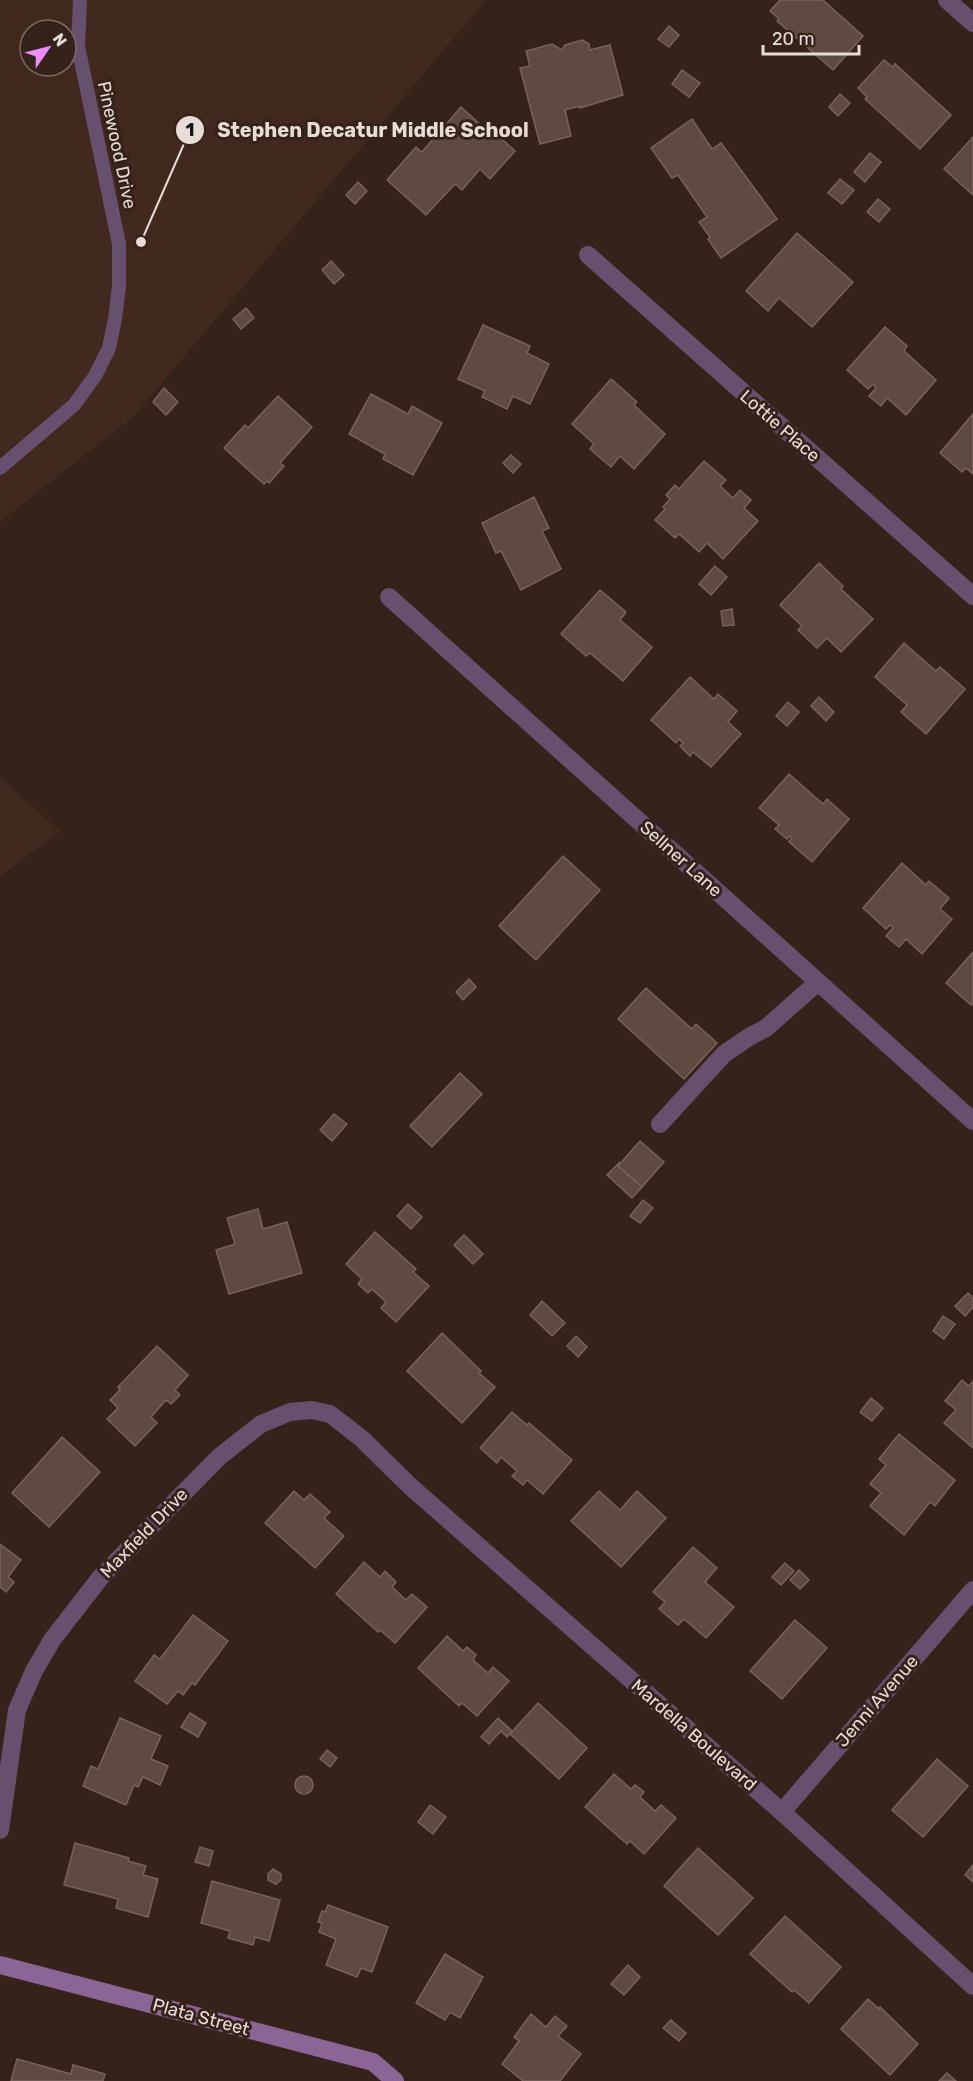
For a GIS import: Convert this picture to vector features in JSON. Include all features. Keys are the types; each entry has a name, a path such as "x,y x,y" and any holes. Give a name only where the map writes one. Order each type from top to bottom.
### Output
{"street":[{"path":"947,0 973,23"},
{"name":"Lottie Place","path":"588,255 973,596"},
{"name":"Sellner Lane","path":"389,597 973,1121"},
{"path":"660,1124 724,1054 766,1028 818,982"},
{"name":"Maxfield Drive","path":"0,1830 17,1710 34,1671 52,1640 100,1578 219,1457 261,1424 290,1412 312,1410 330,1414 361,1438 411,1487"},
{"name":"Mardella Boulevard","path":"411,1487 782,1812 973,1986"},
{"name":"Jenni Avenue","path":"782,1812 973,1590"},
{"name":"Plata Street","path":"0,1965 373,2062 395,2081"}],"lane":[{"name":"Pinewood Drive","path":"0,468 74,405 95,376 109,348 115,319 119,286 119,244 78,46 80,0"}],"shaded area":[{"path":"0,0 486,0 133,417 0,522"},
{"path":"0,778 60,831 0,877"}],"building":[{"path":"780,0 823,0 863,36 833,70 777,21 779,19 770,11"},
{"path":"669,26 679,35 669,47 658,39"},
{"path":"582,40 589,44 590,50 610,45 623,95 580,108 580,106 565,110 571,136 540,144 520,68 530,66 526,51 552,44 562,50 565,45"},
{"path":"884,60 893,67 895,64 951,115 920,149 865,99 867,97 858,88"},
{"path":"682,70 700,83 689,97 672,84"},
{"path":"840,94 850,103 838,116 829,107"},
{"path":"461,107 493,136 496,134 515,151 490,179 480,169 462,190 455,184 426,215 387,180 416,147 422,152"},
{"path":"692,119 712,149 721,143 777,219 721,258 699,222 707,217 678,175 672,178 651,148"},
{"path":"973,137 973,195 944,169"},
{"path":"870,153 881,162 865,182 854,172"},
{"path":"840,179 854,190 842,204 828,193"},
{"path":"358,182 367,191 355,204 346,195"},
{"path":"878,199 890,209 879,222 867,212"},
{"path":"797,233 853,282 812,327 779,298 768,311 746,291"},
{"path":"331,261 344,275 334,284 322,270"},
{"path":"246,308 254,318 241,329 233,319"},
{"path":"483,325 530,346 527,353 549,364 530,404 513,396 507,409 482,397 485,391 458,379"},
{"path":"885,327 907,346 904,351 936,380 906,415 887,398 881,406 869,396 876,388 873,384 868,389 847,370"},
{"path":"611,379 637,402 634,405 665,434 634,469 620,456 611,467 590,449 594,444 572,424"},
{"path":"164,388 178,402 166,415 153,402"},
{"path":"371,394 408,414 412,406 442,423 413,475 383,459 385,454 349,434"},
{"path":"278,396 312,427 280,463 284,466 269,483 267,481 264,484 224,448 245,425 248,428"},
{"path":"973,414 973,474 966,468 962,472 940,453"},
{"path":"511,455 521,464 513,473 503,463"},
{"path":"704,461 726,480 720,486 733,498 740,490 751,500 744,508 758,521 723,559 707,543 699,552 679,534 675,538 655,520 670,499 666,495 675,485 679,489"},
{"path":"534,497 549,528 542,531 561,569 521,590 501,551 496,553 482,523"},
{"path":"819,563 843,586 841,589 873,619 841,652 827,638 817,648 798,630 802,626 780,605"},
{"path":"715,566 727,577 711,595 699,584"},
{"path":"600,590 626,612 620,620 652,647 623,681 590,653 586,656 561,634"},
{"path":"732,609 734,625 723,626 721,611"},
{"path":"904,643 936,671 940,667 965,689 926,734 901,712 907,705 875,677"},
{"path":"690,677 714,699 718,694 737,711 728,722 741,734 711,767 693,752 690,756 680,746 683,743 679,739 676,743 651,720"},
{"path":"819,697 834,712 826,721 811,706"},
{"path":"788,702 799,712 787,726 776,716"},
{"path":"789,774 823,804 827,799 849,819 812,862 789,842 792,838 790,836 787,839 775,829 779,825 759,808"},
{"path":"563,856 600,890 536,960 499,926"},
{"path":"902,863 926,885 929,881 949,898 940,909 952,919 922,954 906,939 899,947 886,936 893,928 890,925 886,929 863,908"},
{"path":"973,952 973,1003 971,1005 946,983"},
{"path":"469,979 476,987 463,1000 456,992"},
{"path":"646,988 692,1029 696,1024 717,1043 684,1079 618,1019"},
{"path":"460,1073 482,1094 432,1147 410,1126"},
{"path":"334,1114 347,1124 332,1141 320,1130"},
{"path":"640,1141 664,1162 642,1187 618,1166"},
{"path":"620,1162 618,1166 642,1187 632,1198 607,1175"},
{"path":"643,1200 653,1208 640,1223 630,1216"},
{"path":"408,1204 422,1217 411,1229 397,1216"},
{"path":"258,1209 263,1229 287,1222 302,1273 229,1294 216,1250 235,1244 227,1218"},
{"path":"375,1232 416,1269 413,1272 429,1286 396,1322 381,1308 386,1302 372,1289 368,1293 358,1284 362,1279 346,1264"},
{"path":"464,1235 483,1254 473,1264 454,1245"},
{"path":"968,1293 973,1298 973,1307 965,1316 955,1306"},
{"path":"542,1301 565,1323 552,1336 530,1315"},
{"path":"943,1316 955,1324 944,1339 933,1331"},
{"path":"442,1333 495,1387 462,1423 407,1371"},
{"path":"576,1336 587,1347 578,1357 567,1346"},
{"path":"157,1346 188,1375 175,1390 180,1395 171,1404 166,1400 151,1417 157,1423 135,1446 107,1419 118,1408 110,1400 120,1390 118,1387"},
{"path":"962,1380 969,1386 973,1381 973,1448 944,1423 956,1410 945,1401"},
{"path":"871,1398 883,1408 872,1421 860,1412"},
{"path":"512,1412 527,1425 529,1423 572,1460 543,1494 527,1480 523,1485 512,1476 517,1471 501,1457 497,1463 480,1448"},
{"path":"899,1434 955,1480 935,1506 930,1502 904,1535 870,1506 881,1493 870,1484 886,1465 879,1459"},
{"path":"62,1437 100,1472 49,1527 12,1493"},
{"path":"294,1491 304,1500 310,1494 330,1512 324,1518 344,1536 315,1568 265,1523"},
{"path":"599,1491 620,1510 637,1491 666,1518 621,1567 571,1521"},
{"path":"0,1544 21,1560 8,1577 14,1582 6,1592 0,1587"},
{"path":"693,1547 717,1568 705,1582 734,1607 706,1638 684,1619 678,1625 659,1609 665,1602 653,1592"},
{"path":"364,1562 380,1577 385,1571 396,1582 392,1587 406,1600 412,1594 427,1607 395,1643 380,1630 378,1632 336,1594"},
{"path":"785,1563 794,1571 781,1585 772,1577"},
{"path":"799,1570 809,1580 800,1589 790,1580"},
{"path":"193,1615 228,1641 195,1685 192,1683 183,1695 178,1691 167,1704 135,1681 154,1655 160,1659"},
{"path":"795,1620 827,1648 782,1699 750,1671"},
{"path":"447,1636 463,1651 467,1647 476,1655 473,1660 488,1673 493,1667 509,1681 477,1716 462,1703 459,1706 418,1668"},
{"path":"538,1703 587,1748 559,1779 510,1734"},
{"path":"190,1713 206,1723 198,1737 181,1727"},
{"path":"120,1718 161,1736 151,1759 168,1766 160,1785 143,1777 138,1787 134,1785 126,1805 83,1786 91,1766 98,1769"},
{"path":"498,1718 512,1731 507,1737 501,1731 489,1744 481,1737"},
{"path":"327,1750 337,1758 330,1767 320,1759"},
{"path":"937,1759 968,1786 923,1837 892,1810"},
{"path":"614,1774 631,1789 635,1785 644,1792 640,1797 655,1811 661,1805 676,1818 644,1854 630,1841 627,1844 585,1807"},
{"path":"304,1776 310,1779 313,1785 310,1791 304,1794 298,1791 295,1785 298,1779"},
{"path":"430,1805 446,1817 433,1834 418,1822"},
{"path":"75,1843 129,1858 128,1861 146,1866 143,1875 158,1879 148,1917 116,1908 118,1899 64,1885"},
{"path":"200,1847 213,1851 209,1866 195,1862"},
{"path":"698,1848 753,1898 718,1935 664,1886"},
{"path":"973,1865 973,1882 965,1875"},
{"path":"273,1869 281,1874 281,1880 276,1884 268,1880 268,1874"},
{"path":"212,1881 280,1900 269,1941 255,1937 253,1945 228,1938 230,1931 201,1923"},
{"path":"328,1905 388,1927 372,1972 361,1968 357,1977 326,1965 336,1939 319,1932 322,1923 318,1922 322,1911 325,1912"},
{"path":"785,1916 841,1967 809,2003 794,1990 792,1992 750,1954"},
{"path":"445,1954 483,1977 460,2018 450,2012 445,2020 416,2003"},
{"path":"628,1965 640,1977 624,1995 611,1984"},
{"path":"868,1999 879,2009 880,2007 918,2044 890,2075 841,2029"},
{"path":"531,2014 546,2027 555,2016 567,2026 558,2036 581,2054 560,2081 523,2081 502,2064 519,2041 514,2037"},
{"path":"671,2020 686,2033 679,2041 663,2028"},
{"path":"17,2059 71,2074 73,2065 105,2074 103,2081 11,2081"},
{"path":"947,2073 956,2081 939,2081"}],"place":[{"name":"Stephen Decatur Middle School","path":"141,242"}]}
